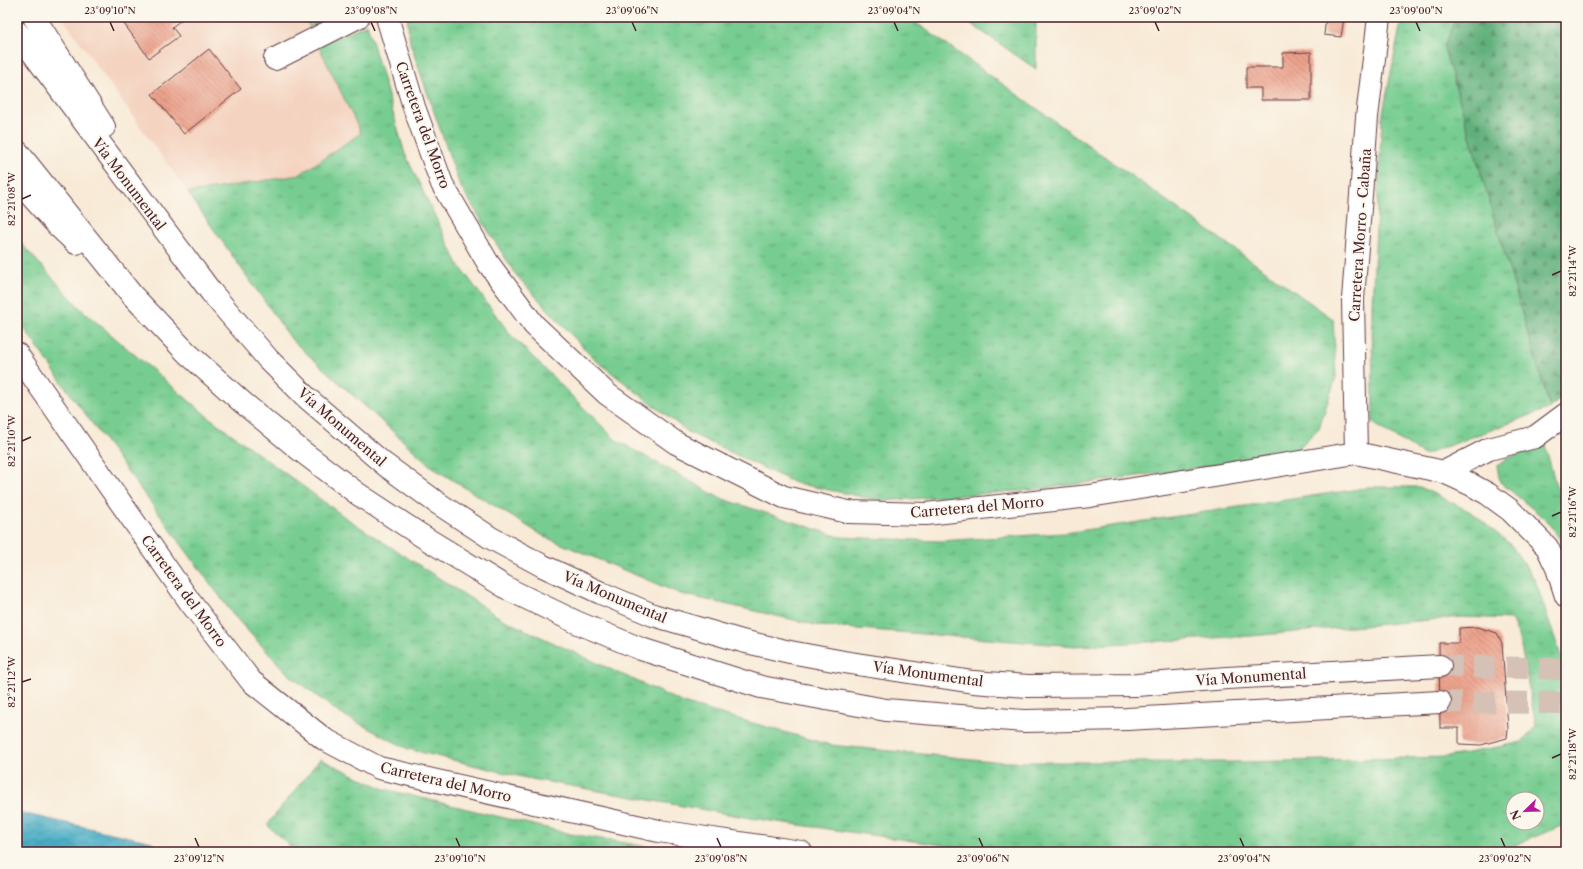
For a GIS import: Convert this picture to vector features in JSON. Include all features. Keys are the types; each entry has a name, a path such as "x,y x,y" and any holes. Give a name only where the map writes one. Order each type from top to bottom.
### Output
{"main road":[{"path":"34,17 174,243"},
{"path":"275,59 358,17"},
{"name":"Carretera del Morro","path":"387,17 414,108 442,184 488,262 534,325 607,394 676,443 784,496 848,512 926,514 1090,496 1356,453 1444,472 1470,484 1510,510 1547,547 1557,568 1566,596"},
{"name":"Carretera Morro - Cabaña","path":"1356,453 1353,299 1367,117 1379,17"},
{"name":"Vía Monumental","path":"17,32 174,243 233,319 268,359 307,398 384,464 436,502 491,538 543,566 653,615 702,630 790,652 973,682 1028,686 1138,685 1227,678 1440,666"},
{"path":"17,151 132,295"},
{"path":"17,180 57,225 132,295 186,352 242,402 300,450 358,494 448,553 512,591 584,625 641,649 761,687 886,710 1024,721 1127,719 1440,702"},
{"name":"Carretera del Morro","path":"17,354 190,602 251,681 324,739 379,768 659,831 801,852"},
{"path":"1444,472 1489,449 1535,437 1566,414"}],"shaded area":[{"path":"62,17 304,17 361,133 299,175 188,193"}],"green space":[{"path":"304,17 335,17 310,28"},
{"path":"407,17 908,17 1333,319 1336,377 1319,428 1299,448 1272,458 1033,490 882,501 795,483 688,432 594,359 516,275 460,186 410,43"},
{"path":"961,17 1036,17 1036,69"},
{"path":"1402,17 1456,17 1444,48 1550,408 1424,455 1373,423 1372,304 1382,118"},
{"path":"1456,17 1566,17 1566,394 1550,408 1444,48"},
{"path":"367,24 405,154 458,264 510,334 616,440 720,498 840,537 940,541 1065,533 1372,487 1420,487 1471,512 1511,545 1535,580 1566,671 1566,824 1498,852 992,852 750,818 526,778 408,749 339,713 287,673 235,617 63,384 17,318 17,239 82,310 207,416 346,518 502,619 686,704 830,745 1002,762 1243,762 1448,757 1522,742 1536,726 1519,636 1511,619 1462,617 1251,636 1076,646 820,626 681,594 545,537 433,468 292,340 188,193 299,175 361,133 318,45"},
{"path":"1545,445 1566,522 1566,550 1550,523 1500,482 1497,466 1508,458"},
{"path":"320,759 384,789 571,834 680,852 296,852 267,825"}],"water":[{"path":"17,812 152,842 163,852 17,852"}],"building":[{"path":"119,17 179,17 181,20 172,27 179,36 149,58"},
{"path":"1326,17 1344,18 1341,37 1324,35"},
{"path":"209,49 241,89 184,134 152,94"},
{"path":"1311,52 1311,100 1261,100 1261,88 1246,88 1246,67 1283,67 1283,53"},
{"path":"1477,627 1497,633 1502,643 1508,729 1507,738 1481,745 1459,744 1459,728 1440,728 1439,643 1459,643 1459,628"}],"tunnel":[{"path":"1440,666 1566,669"},
{"path":"1440,702 1566,703"}]}
